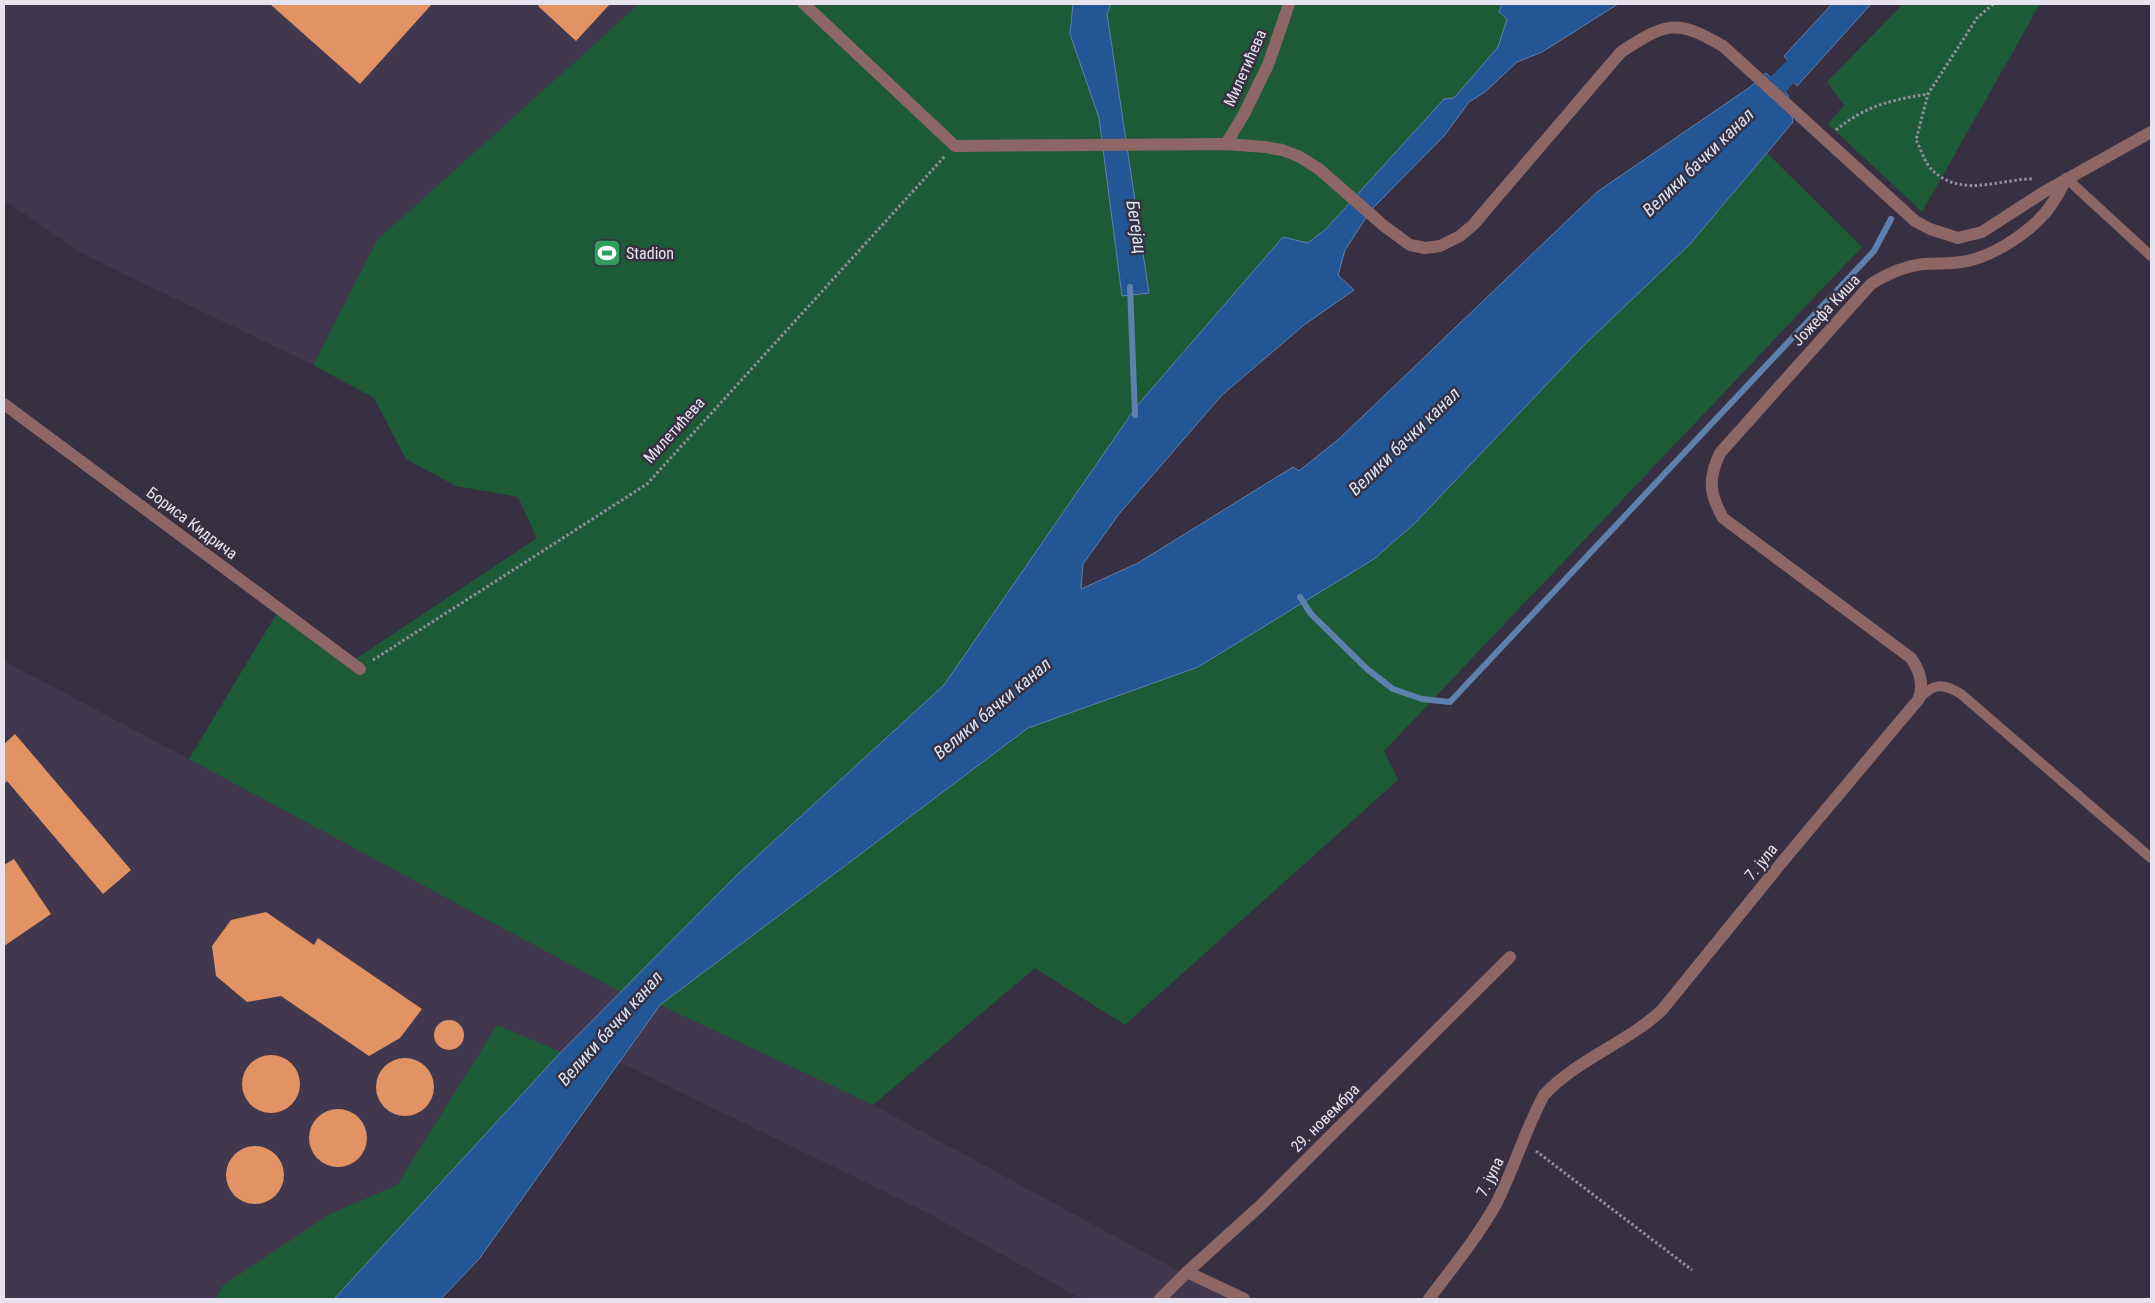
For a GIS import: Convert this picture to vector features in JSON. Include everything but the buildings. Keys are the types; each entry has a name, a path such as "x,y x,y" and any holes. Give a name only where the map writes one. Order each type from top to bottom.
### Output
{"street":[{"path":"804,4 955,146 1226,144 1282,150 1298,156 1319,169 1404,242 1418,247 1440,246 1460,236 1473,225 1621,52 1653,32 1670,26 1698,31 1723,46 1915,221 1930,229 1958,238 1982,232 2066,178 2151,132"},
{"name":"Милетићева","path":"1226,144 1244,114 1268,65 1289,4"},
{"name":"Јожефа Киша","path":"1918,700 1922,692 1921,679 1918,669 1911,658 1723,518 1714,504 1711,492 1713,468 1720,453 1871,284 1889,272 1921,264 1961,262 1978,258 1998,249 2016,238 2046,212 2066,178"},
{"name":"Бориса Кидрича","path":"4,404 360,669"},
{"name":"7. јула","path":"1430,1299 1495,1206 1544,1094 1578,1068 1649,1022 1662,1010 1787,856 1918,700"},
{"name":"29. новембра","path":"1160,1299 1260,1206 1510,957"},
{"path":"1187,1272 1244,1299"}],"lane":[{"path":"2066,178 2151,256"},
{"path":"1918,700 1929,688 1938,686 1950,687 1961,694 2151,858"}],"path":[{"path":"1993,4 1977,18 1928,94 1916,140 1932,170 1956,185 1984,186 2015,179 2066,178"},
{"path":"1824,140 1850,118 1890,100 1928,94"},
{"name":"Милетићева","path":"360,669 647,484 955,146"},
{"path":"1524,1141 1692,1270"}],"shaded area":[{"path":"4,4 639,4 377,240 313,365 85,255 4,200"},
{"path":"4,661 621,992 561,1052 497,1026 397,1185 330,1214 222,1286 216,1299 4,1299"},
{"path":"660,1005 873,1105 1230,1299 1082,1299 924,1211 619,1062"}],"green space":[{"path":"639,4 1502,4 1499,12 1507,19 1498,47 1454,98 1444,99 1326,229 1308,243 1283,237 1136,407 944,685 739,873 621,992 189,759 280,608 354,660 537,538 518,497 456,486 406,459 374,398 313,365 377,240"},
{"path":"1903,4 2040,4 1922,212 1828,124 1844,105 1827,82"},
{"path":"1767,153 1862,247 1384,751 1398,780 1125,1025 1035,968 873,1105 660,1005 1028,728 1198,667 1374,559 1415,523 1584,345 1690,244"},
{"path":"497,1025 561,1052 334,1299 216,1299 222,1286 330,1214 397,1185"}],"water":[{"path":"1073,4 1111,4 1107,14 1149,293 1122,296 1099,118 1070,34"},
{"path":"1502,4 1618,4 1542,52 1517,62 1485,92 1469,102 1444,136 1371,210 1345,250 1338,275 1354,290 1304,325 1222,395 1119,514 1083,564 1081,589 1138,563 1293,467 1299,471 1340,438 1597,192 1750,87 1766,73 1788,95 1793,122 1690,244 1584,345 1415,523 1374,559 1198,667 1028,728 660,1005 479,1259 441,1299 334,1299 561,1052 739,873 944,685 1136,407 1283,237 1308,243 1326,229 1444,99 1454,98 1498,47 1507,19 1499,12"},
{"path":"1832,4 1871,4 1797,86 1782,68 1788,61 1784,56"}],"waterway":[{"name":"Велики бачки канал","path":"1758,105 1808,54"},
{"path":"1300,597 1311,614 1367,669 1393,689 1422,699 1450,702 1874,251 1891,219"},
{"name":"Бегејац","path":"1130,287 1135,415"}],"place":[{"name":"Stadion","path":"607,253"}]}
